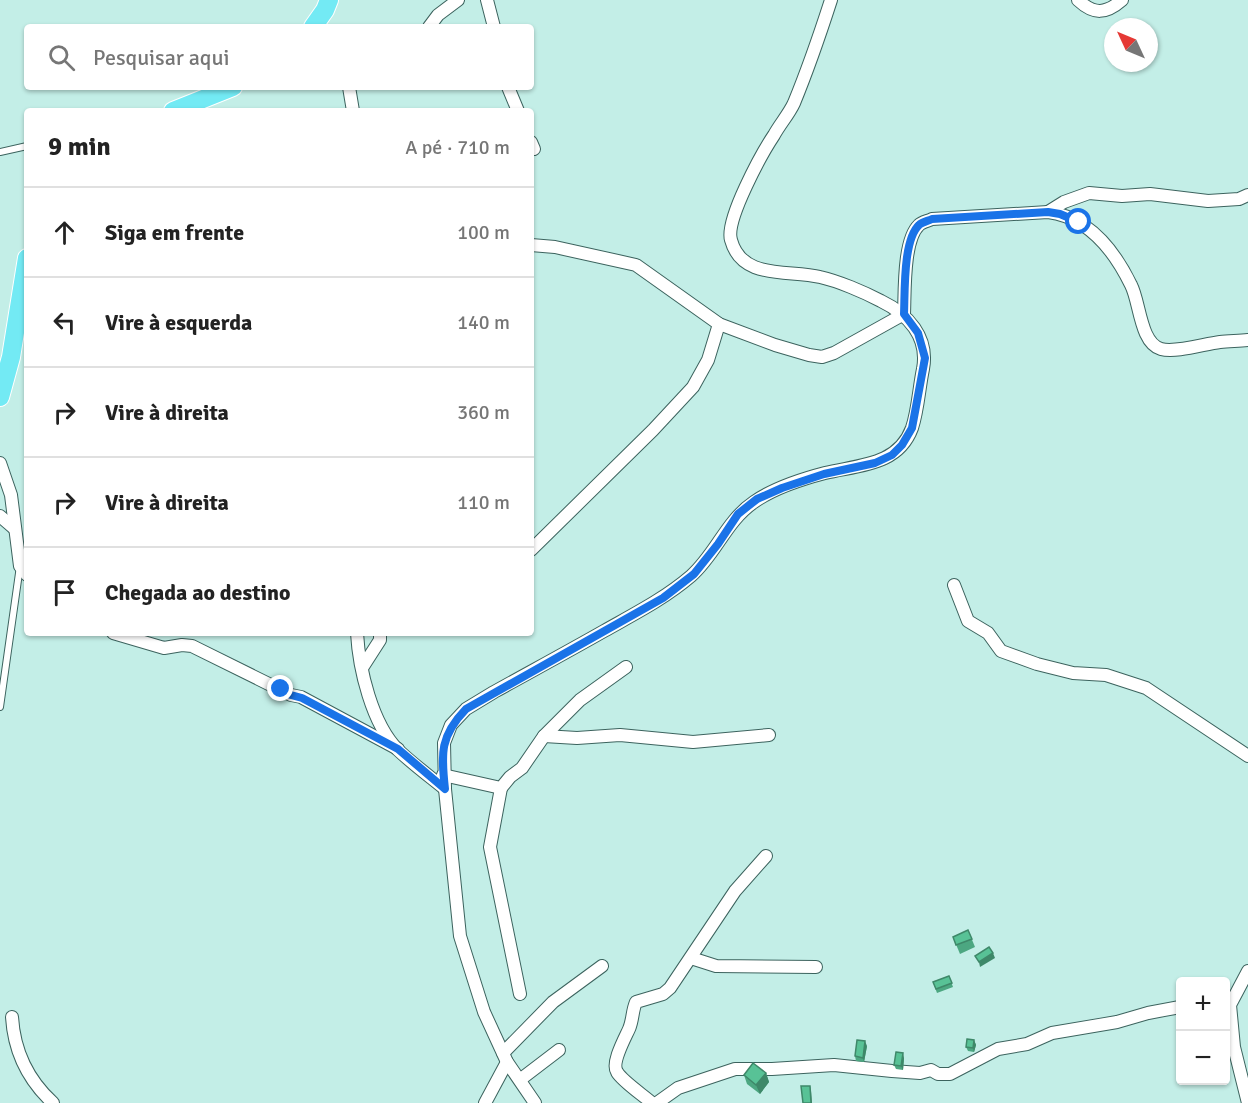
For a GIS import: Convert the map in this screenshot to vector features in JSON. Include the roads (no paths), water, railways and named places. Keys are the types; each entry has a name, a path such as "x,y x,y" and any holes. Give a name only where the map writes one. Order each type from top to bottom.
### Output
{"main road":[{"path":"314,24 325,10 329,0"},
{"path":"180,108 225,90"},
{"path":"0,397 11,357 24,277"}],"street":[{"path":"431,24 438,15 458,0"},
{"path":"487,0 493,24"},
{"path":"535,1103 505,1057 484,1012 460,936 443,775 444,743 451,725 466,709 663,598 694,574 738,514 757,499 824,474 875,463 892,455 902,445 912,428 925,358 918,333 904,314 880,300 819,276 766,272 747,262 735,250 730,237 731,220 760,159 793,106 831,0"},
{"path":"1078,0 1086,8 1103,12 1113,8 1122,0"},
{"path":"350,90 352,108"},
{"path":"509,90 517,108"},
{"path":"1048,212 1064,202 1089,193 1122,196 1150,194 1208,201 1239,199 1248,195"},
{"path":"904,314 909,247 913,234 920,224 932,219 1048,212 1079,222 1096,235 1112,252 1132,286 1149,341 1158,348 1168,351 1248,340"},
{"path":"534,245 555,247 636,266 719,324 809,355 822,357 834,353 904,314"},
{"path":"534,547 653,430 693,387 708,360 719,324"},
{"path":"0,463 11,495 23,570"},
{"path":"0,516 15,529"},
{"path":"954,585 968,621 988,633 1001,651 1055,669 1073,673 1106,675 1146,688 1248,756"},
{"path":"123,636 164,648 192,646 291,695 302,698 398,749"},
{"path":"357,636 362,668 379,725 398,749 445,789"},
{"path":"362,668 380,640 380,636"},
{"path":"519,994 490,847 501,788 522,768 544,735 580,700 626,667"},
{"path":"544,735 577,738 620,735 693,742 769,735"},
{"path":"443,775 501,788"},
{"path":"652,1103 618,1074 615,1067 624,1038 630,1028 636,1002 663,994 670,988 735,891 766,856"},
{"path":"691,958 716,966 816,967"},
{"path":"485,1103 505,1057 553,1002 603,966"},
{"path":"1230,995 1248,971"},
{"path":"657,1103 678,1088 735,1069 834,1065 920,1073 931,1070 938,1074 950,1074 998,1049 1027,1044 1052,1033 1118,1022 1176,1008"},
{"path":"1230,1016 1234,1047 1248,1103"},
{"path":"12,1017 13,1032 22,1062 31,1078 53,1103"},
{"path":"521,1079 559,1050"}],"lane":[{"path":"0,152 24,147"},
{"path":"0,707 23,570"}]}
